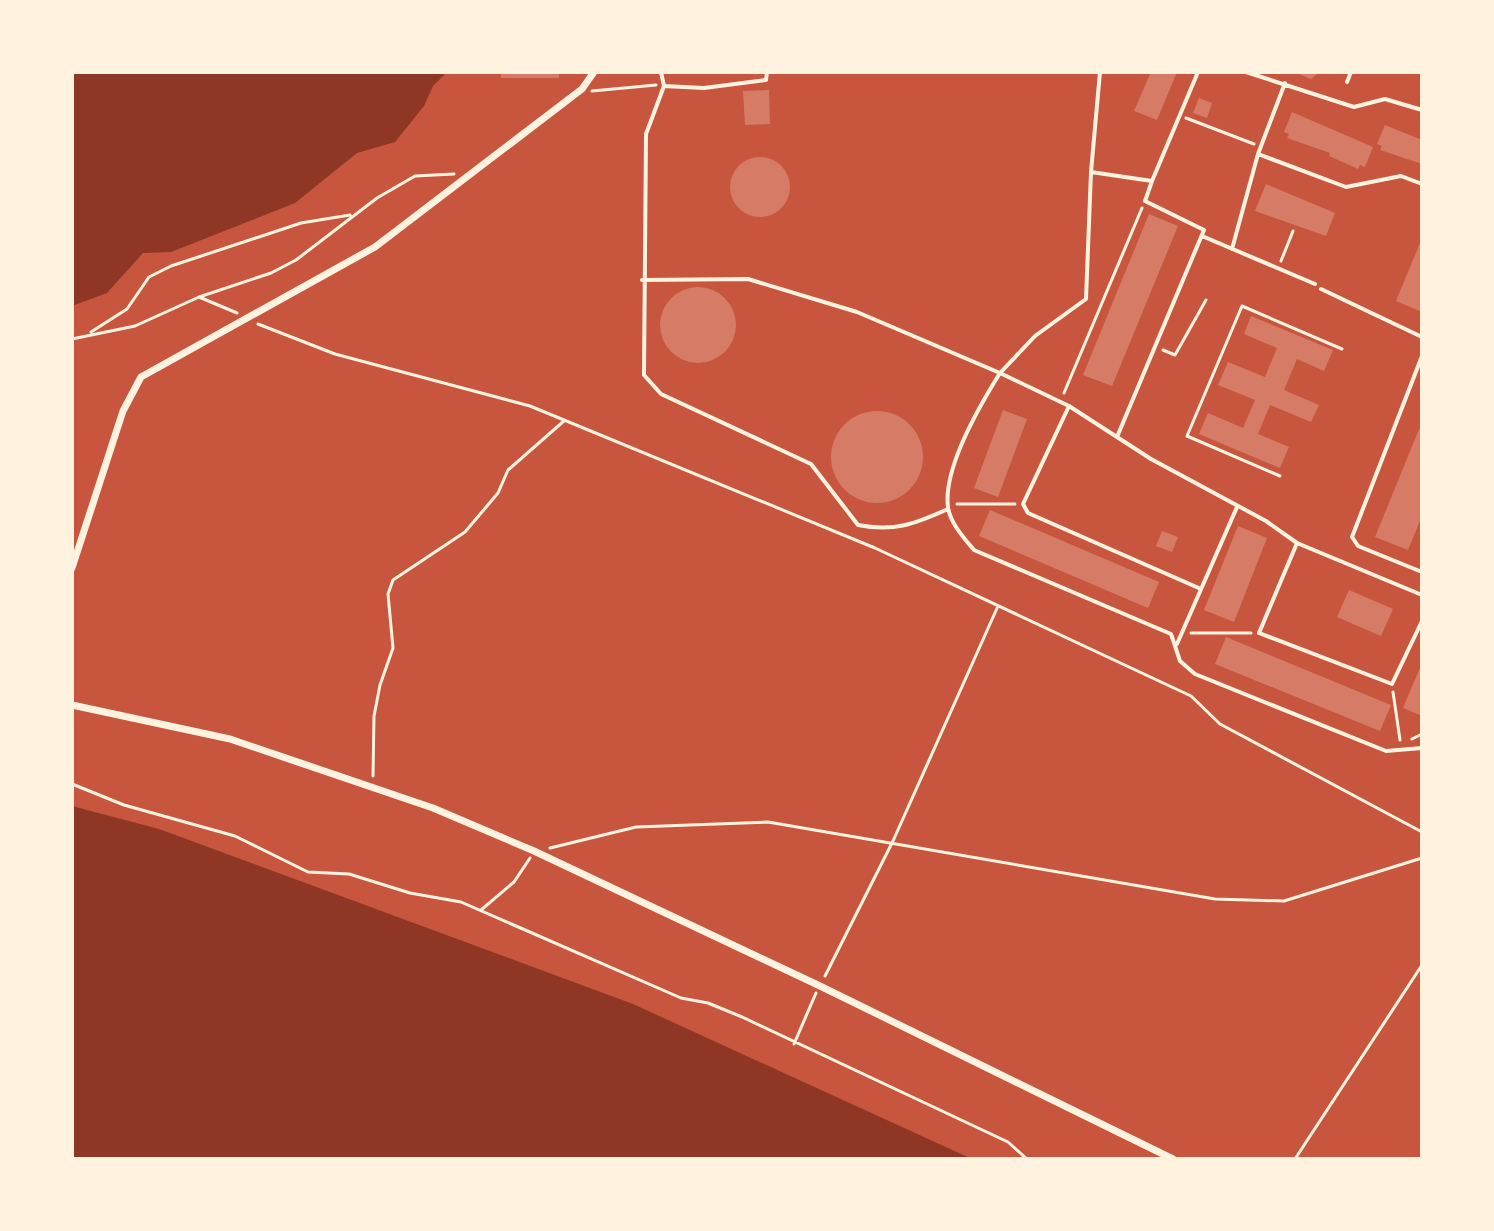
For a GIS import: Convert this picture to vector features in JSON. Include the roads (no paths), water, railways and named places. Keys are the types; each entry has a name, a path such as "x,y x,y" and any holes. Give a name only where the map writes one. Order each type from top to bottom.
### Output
{"street":[{"path":"72,568 123,411 141,377 375,247 577,92 594,72"},
{"path":"72,705 230,739 433,808 534,851 820,986 1173,1159"}],"lane":[{"path":"661,72 664,86 646,134 642,280 644,375 661,394 811,464 858,525 885,530 919,522 948,509"},
{"path":"664,86 704,88 766,80 767,72"},
{"path":"1100,72 1091,172 1086,299 1035,336 1000,373 968,433 949,489 948,509 959,532 974,550 1171,634 1177,644 1180,661 1195,674 1386,751 1422,748"},
{"path":"1117,437 1204,230 1145,201 1198,72"},
{"path":"1246,72 1354,107 1385,99 1422,110"},
{"path":"1347,82 1351,72"},
{"path":"1232,249 1258,154 1285,83"},
{"path":"1258,154 1346,187 1401,176 1422,184"},
{"path":"1091,172 1152,181"},
{"path":"1202,236 1315,284"},
{"path":"642,280 748,279 857,312 1061,401 1297,543 1422,595"},
{"path":"1321,289 1422,337"},
{"path":"1422,356 1352,537 1358,546 1422,572"},
{"path":"1069,406 1023,504 1028,513 1201,589"},
{"path":"1177,644 1238,506"},
{"path":"1297,543 1259,633 1392,684 1422,621"}]}
